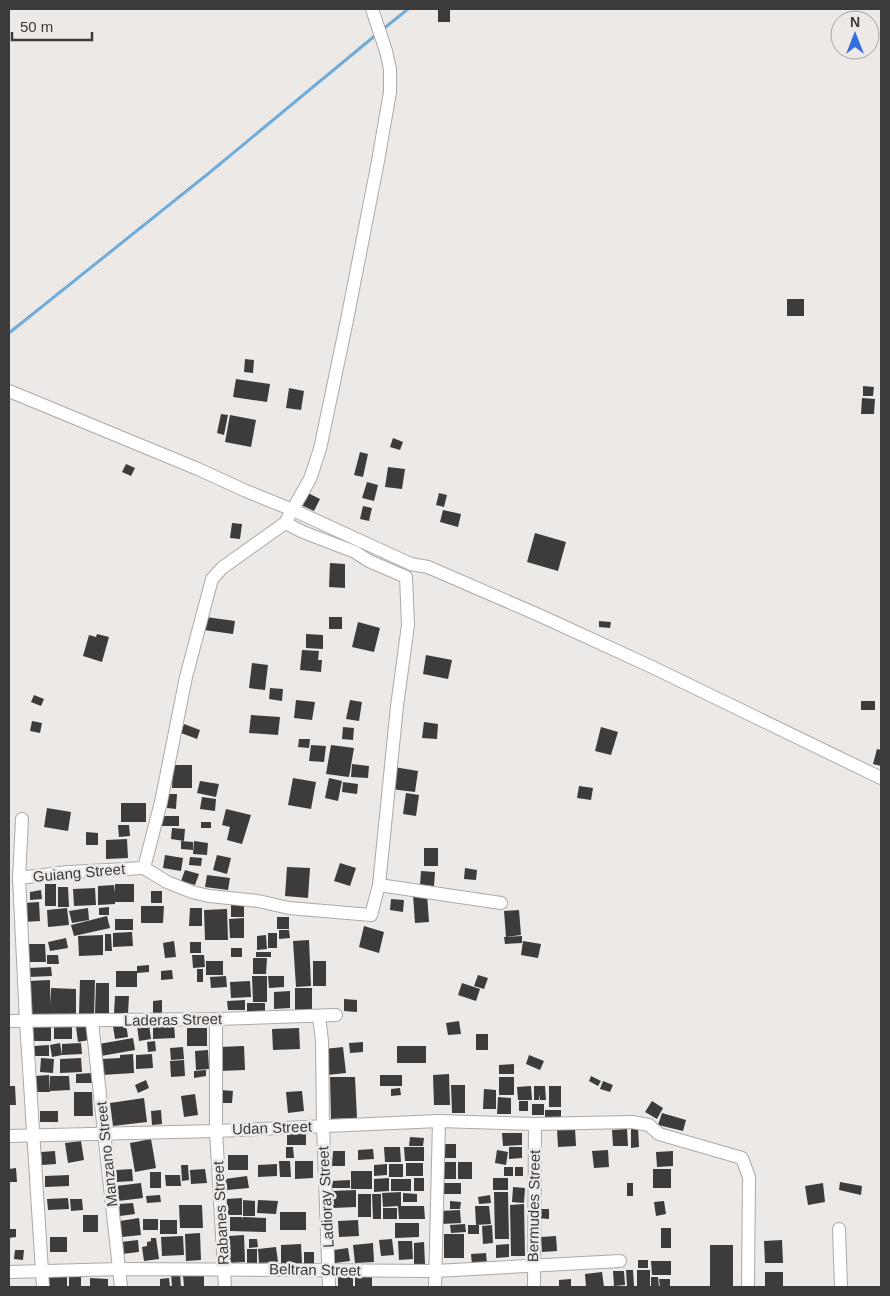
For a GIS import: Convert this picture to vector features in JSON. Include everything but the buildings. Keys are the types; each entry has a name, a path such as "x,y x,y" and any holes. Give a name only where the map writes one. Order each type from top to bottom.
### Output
{"street":[{"name":"Guiang Street","path":"43,1287 19,878 69,872 144,868 161,802 186,678 212,579 222,568 285,523 310,479 320,449 355,283 390,92 390,69 372,9"},
{"path":"9,391 294,510 411,564 428,567 541,616 881,778"},
{"path":"285,523 355,552 369,561 406,577"},
{"path":"144,868 167,882 192,892 209,896 258,901 289,908 371,915 379,885 397,706 408,625 406,577 411,564"},
{"path":"19,878 22,818"},
{"path":"379,885 501,902"},
{"name":"Laderas Street","path":"9,1021 216,1020 336,1015"},
{"name":"Ladioray Street","path":"319,1016 322,1041 329,1287"},
{"name":"Rabanes Street","path":"216,1020 216,1131 225,1287"},
{"name":"Manzano Street","path":"92,1022 121,1287"},
{"path":"435,1287 439,1121"},
{"name":"Udan Street","path":"9,1136 216,1131 439,1121 535,1124 632,1122 649,1125 659,1134 742,1158 749,1177 748,1287"},
{"name":"Bermudes Street","path":"534,1287 535,1124"},
{"path":"838,1229 841,1287"},
{"name":"Beltran Street","path":"9,1272 120,1269 435,1271 620,1261"}],"waterway":[{"path":"382,30 408,9"},
{"path":"9,333 209,173 377,34"}]}
